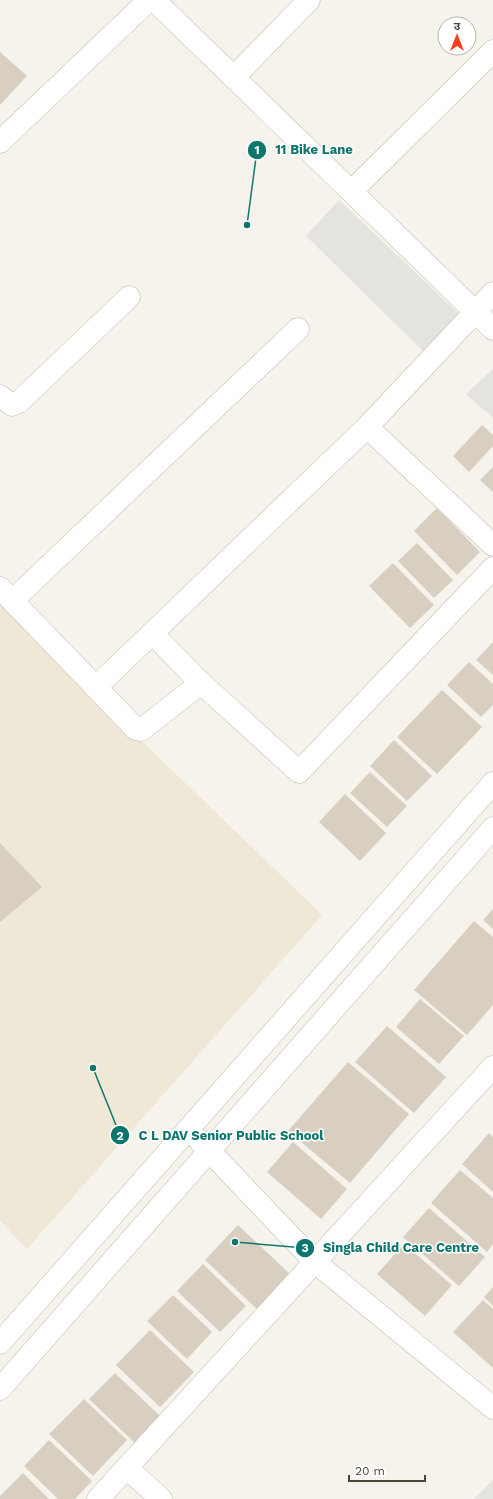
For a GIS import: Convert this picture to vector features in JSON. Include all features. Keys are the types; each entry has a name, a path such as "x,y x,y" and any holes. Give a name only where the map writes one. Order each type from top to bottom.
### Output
{"street":[{"path":"0,142 149,0"},
{"path":"154,0 493,329"},
{"path":"234,77 309,0"},
{"path":"352,191 493,51"},
{"path":"96,687 367,427 493,293"},
{"path":"0,396 12,405 19,402 129,297"},
{"path":"201,683 141,730 136,729 6,594 298,329"},
{"path":"367,427 493,545"},
{"path":"152,633 201,683 299,772 493,568"},
{"path":"0,1343 493,782"},
{"path":"0,1389 493,828"},
{"path":"98,1499 493,1066"},
{"path":"188,1130 210,1150 315,1262 493,1408"},
{"path":"127,1468 161,1499"}],"shaded area":[{"path":"339,200 459,314 423,351 306,236"},
{"path":"493,369 493,418 466,394"},
{"path":"0,604 322,915 27,1249 0,1221"},
{"path":"493,1480 493,1499 474,1499"}],"building":[{"path":"0,52 27,76 0,105"},
{"path":"482,425 493,435 493,446 469,472 453,456"},
{"path":"493,467 493,492 480,480"},
{"path":"437,508 480,552 457,575 414,531"},
{"path":"417,543 453,580 434,598 398,561"},
{"path":"393,563 434,605 410,628 369,586"},
{"path":"493,642 493,675 476,660"},
{"path":"469,662 493,684 493,705 481,717 447,685"},
{"path":"442,690 482,727 437,774 397,737"},
{"path":"394,740 432,776 407,801 370,766"},
{"path":"370,772 407,806 387,827 350,793"},
{"path":"345,794 386,833 360,861 319,822"},
{"path":"0,843 42,887 0,922"},
{"path":"493,909 493,929 483,920"},
{"path":"474,921 493,937 493,1005 467,1035 414,990"},
{"path":"420,999 464,1036 439,1064 396,1027"},
{"path":"387,1026 446,1077 414,1113 355,1062"},
{"path":"348,1062 409,1114 350,1183 288,1131"},
{"path":"489,1133 493,1137 493,1192 462,1164"},
{"path":"293,1142 347,1189 321,1219 267,1172"},
{"path":"460,1170 493,1198 493,1244 487,1252 431,1203"},
{"path":"429,1208 485,1257 459,1286 403,1237"},
{"path":"238,1225 292,1276 259,1311 205,1260"},
{"path":"404,1244 452,1285 425,1316 377,1274"},
{"path":"203,1264 246,1306 220,1332 177,1291"},
{"path":"493,1287 493,1306 484,1297"},
{"path":"173,1295 212,1332 187,1359 147,1321"},
{"path":"483,1300 493,1309 493,1368 453,1332"},
{"path":"150,1330 194,1372 160,1407 116,1365"},
{"path":"115,1373 164,1420 138,1446 89,1399"},
{"path":"84,1399 127,1440 93,1476 49,1434"},
{"path":"49,1440 92,1481 75,1499 58,1499 24,1466"},
{"path":"23,1473 49,1499 0,1499 0,1496"}],"place":[{"name":"11 Bike Lane","path":"247,225"},
{"name":"C L DAV Senior Public School","path":"93,1068"},
{"name":"Singla Child Care Centre","path":"235,1242"}]}
